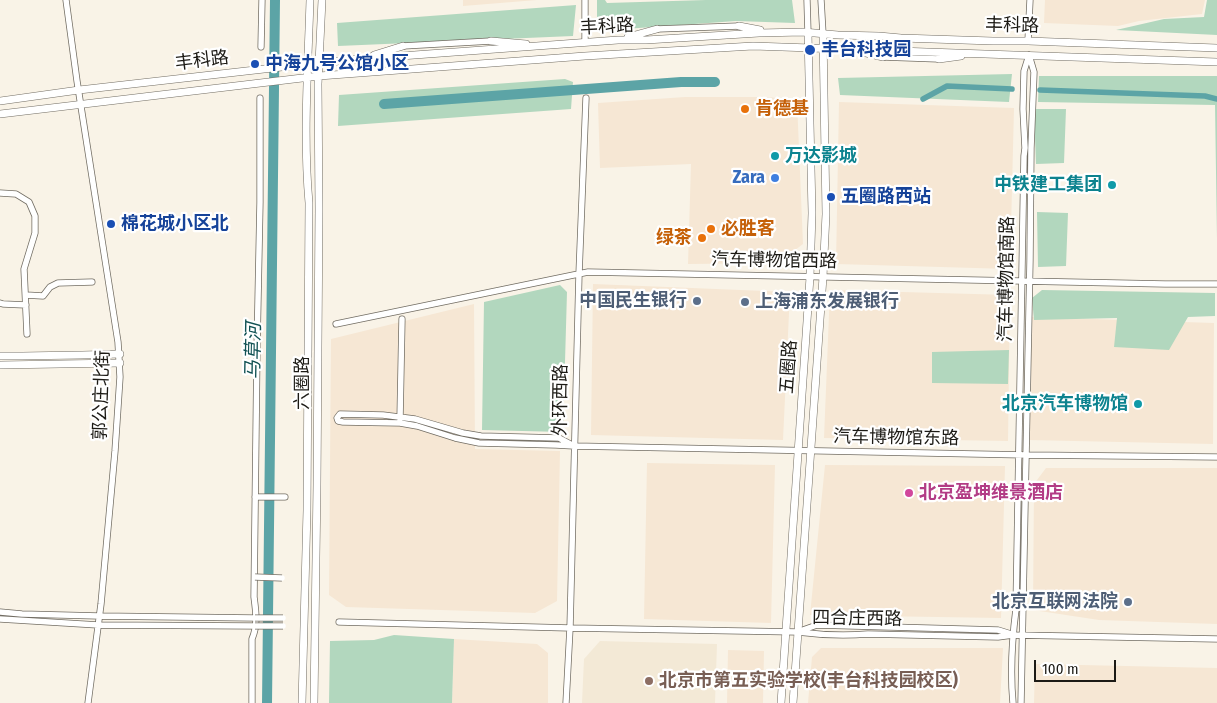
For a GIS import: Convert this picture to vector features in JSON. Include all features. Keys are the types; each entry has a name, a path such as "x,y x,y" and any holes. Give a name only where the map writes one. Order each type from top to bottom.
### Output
{"main road":[{"name":"六圈路","path":"302,703 307,491 309,203 306,171 310,0"},
{"name":"六圈路","path":"314,703 318,485 319,63 322,0"},
{"path":"739,26 770,33"},
{"path":"618,40 657,29"},
{"name":"丰科路","path":"0,101 79,90 360,59 585,42 770,33 1217,48"},
{"name":"五圈路","path":"781,703 810,277 812,213 808,33"},
{"name":"五圈路","path":"793,703 826,214 823,34"},
{"path":"491,41 536,46"},
{"path":"360,59 403,46"},
{"name":"丰科路","path":"0,114 307,77 585,56 753,46 1217,62"},
{"path":"852,49 883,57"},
{"path":"940,59 970,53"},
{"path":"0,356 120,354"},
{"path":"0,364 120,364"}],"street":[{"name":"郭公庄北街","path":"66,0 120,354 113,470 101,604 88,703"},
{"path":"261,47 262,0"},
{"path":"585,0 585,42"},
{"path":"807,0 808,33"},
{"path":"821,0 823,34"},
{"path":"1028,41 1030,0"},
{"name":"丰科路","path":"657,29 739,26"},
{"path":"403,46 491,41"},
{"name":"汽车博物馆南路","path":"1013,703 1025,148 1024,71 1028,55"},
{"name":"汽车博物馆南路","path":"1021,703 1034,72 1028,55"},
{"path":"883,57 940,59"},
{"path":"252,703 252,639 256,629 257,614 254,598 254,578 260,98"},
{"name":"外环西路","path":"566,703 570,628 579,274 586,98"},
{"path":"0,193 16,194 29,202 35,216 35,233 24,269 27,334"},
{"name":"汽车博物馆西路","path":"336,324 588,272 1217,284"},
{"path":"26,295 43,296 50,287 58,282 92,282"},
{"path":"0,303 26,305"},
{"path":"400,420 402,319"},
{"path":"340,414 400,420 343,422 336,418 340,414"},
{"name":"汽车博物馆东路","path":"400,420 415,419 463,434 559,438 574,446 1217,457"},
{"path":"255,497 286,497"},
{"path":"254,578 282,578"},
{"path":"0,612 99,616 282,618"},
{"path":"0,619 98,625 283,626"},
{"path":"339,622 798,632"},
{"name":"四合庄西路","path":"798,632 817,625 998,630 1013,635"},
{"name":"四合庄西路","path":"798,632 853,635 998,637 1022,635 1217,639"}],"shaded area":[{"path":"463,0 537,0 463,6"},
{"path":"1045,0 1205,0 1202,14 1139,21 1118,26 1044,23"},
{"path":"685,97 769,97 797,101 803,244 778,263 688,264 691,164 600,168 598,103"},
{"path":"839,102 1014,108 1010,269 836,264"},
{"path":"593,284 790,292 783,440 591,435"},
{"path":"830,290 1010,295 1008,441 824,438"},
{"path":"474,304 475,449 560,451 557,601 535,613 346,607 329,595 331,339"},
{"path":"1032,317 1214,323 1213,444 1028,440"},
{"path":"647,463 775,465 771,623 644,619"},
{"path":"825,465 1005,466 1001,618 810,615"},
{"path":"1046,468 1217,468 1217,624 1099,620 1033,610 1034,484"},
{"path":"454,639 537,644 548,653 548,703 452,703"},
{"name":"北京市第五实验学校(丰台科技园校区)","path":"600,641 717,644 715,703 582,703 584,659"},
{"path":"821,648 1003,648 1000,703 808,703 812,657"},
{"path":"728,650 764,651 763,703 727,703"},
{"path":"1035,664 1217,668 1217,703 1034,703"}],"green space":[{"path":"597,0 605,0 607,3 792,0 795,23 736,21 597,31"},
{"path":"1207,0 1217,0 1217,35 1116,30 1164,19 1204,17"},
{"path":"576,5 573,36 338,46 337,23"},
{"path":"1012,74 1009,102 840,95 838,78"},
{"path":"1039,76 1217,76 1217,239 1215,105 1038,102"},
{"path":"565,79 573,82 571,109 338,126 339,95"},
{"path":"1034,109 1066,109 1064,163 1036,164"},
{"path":"1037,212 1068,213 1066,266 1038,267"},
{"path":"560,285 567,292 563,432 482,430 484,302"},
{"path":"1042,290 1215,293 1215,316 1188,317 1169,350 1114,347 1117,318 1034,320 1032,298"},
{"path":"1009,350 1008,384 932,383 932,352"},
{"path":"394,635 454,639 452,703 329,703 330,641 374,640"}],"waterway":[{"name":"马草河","path":"267,703 275,0"},
{"path":"384,104 681,82 715,82"},
{"path":"923,99 947,86 1012,89"},
{"path":"1040,90 1205,96 1217,99"}],"place":[{"name":"丰台科技园","path":"810,50"},
{"name":"中海九号公馆小区","path":"255,64"},
{"name":"肯德基","path":"745,109"},
{"name":"万达影城","path":"775,156"},
{"name":"Zara","path":"775,178"},
{"name":"中铁建工集团","path":"1112,185"},
{"name":"五圈路西站","path":"831,197"},
{"name":"棉花城小区北","path":"111,224"},
{"name":"必胜客","path":"711,229"},
{"name":"绿茶","path":"702,238"},
{"name":"中国民生银行","path":"697,301"},
{"name":"上海浦东发展银行","path":"745,302"},
{"name":"北京汽车博物馆","path":"1138,404"},
{"name":"北京盈坤维景酒店","path":"909,493"},
{"name":"北京互联网法院","path":"1128,602"},
{"name":"北京市第五实验学校(丰台科技园校区)","path":"649,681"}]}
